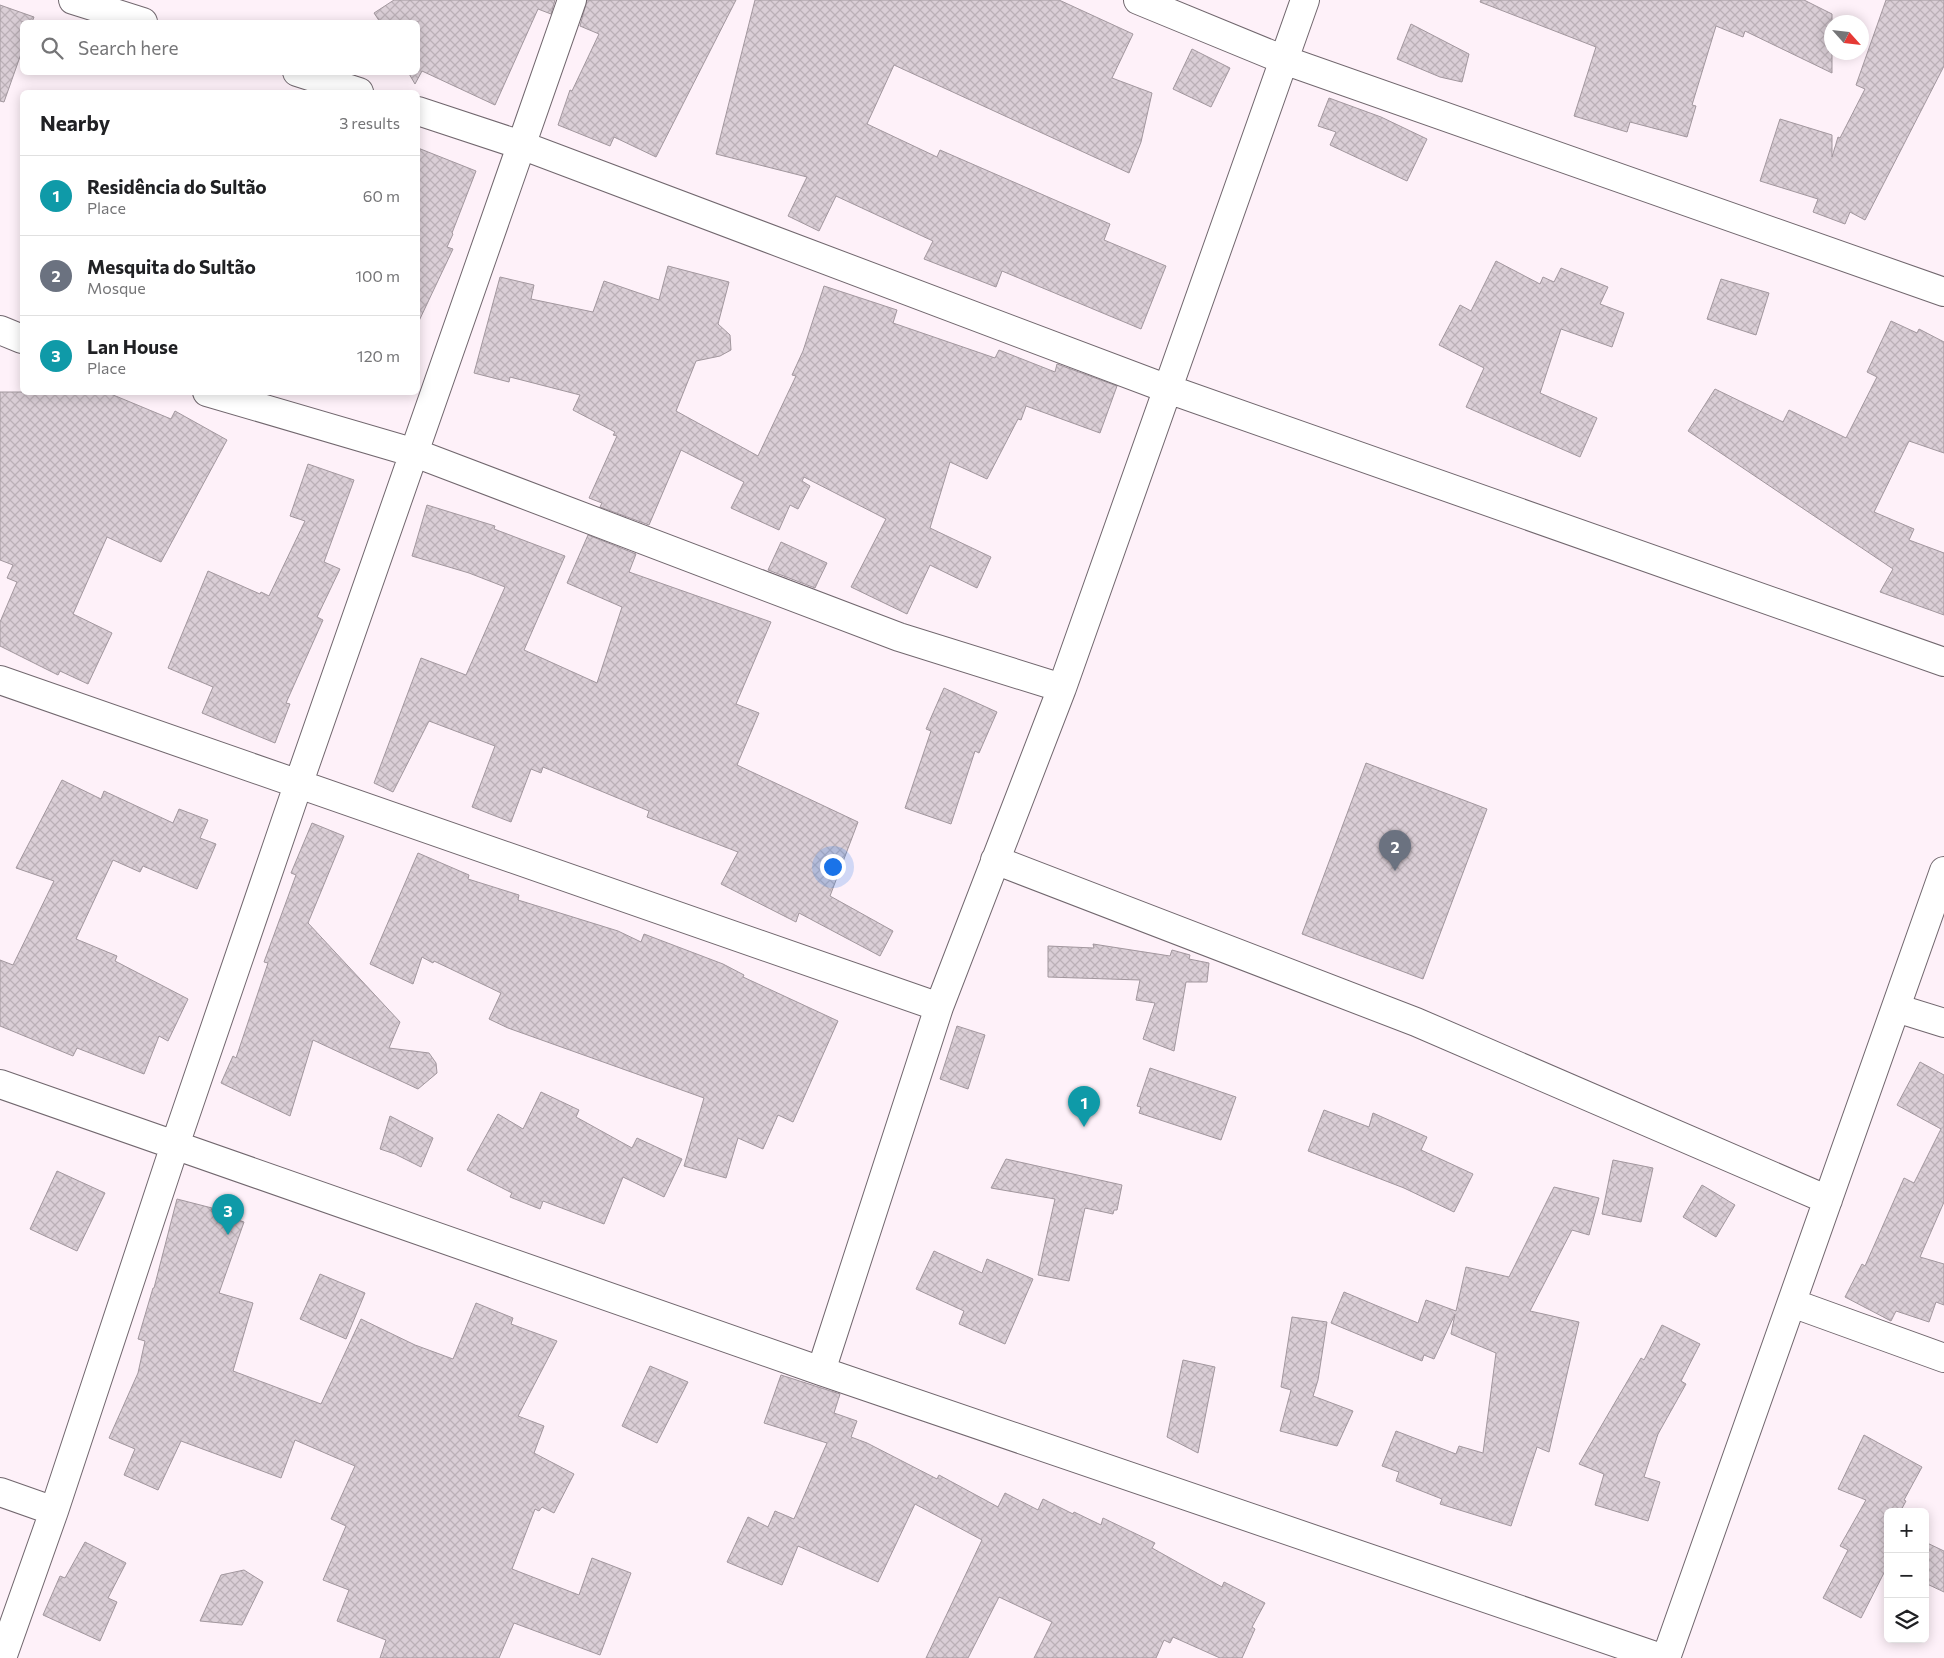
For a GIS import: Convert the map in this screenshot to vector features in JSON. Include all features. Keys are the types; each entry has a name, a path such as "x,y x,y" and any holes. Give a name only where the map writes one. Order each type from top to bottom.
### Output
{"street":[{"path":"73,0 137,20"},
{"path":"2,1658 54,1511 175,1145 298,784 572,0"},
{"path":"1138,0 1284,60 1944,292"},
{"path":"821,1371 939,1007 1062,688 1305,0"},
{"path":"306,75 353,90"},
{"path":"420,113 521,145 1168,389 1944,662"},
{"path":"0,330 20,338"},
{"path":"217,395 415,453 898,637 1062,688"},
{"path":"0,680 939,1007"},
{"path":"995,860 1416,1022 1828,1200"},
{"path":"1666,1658 1944,870"},
{"path":"1896,1008 1944,1023"},
{"path":"0,1084 821,1371 1661,1658"},
{"path":"1792,1303 1944,1358"},
{"path":"0,1492 54,1511"}],"building":[{"path":"394,0 555,0 551,14 538,9 495,105 422,71 420,75 420,20 379,20 374,13"},
{"path":"587,0 736,0 656,157 614,137 610,146 558,125 570,90 572,91 599,34 580,26"},
{"path":"755,0 1059,0 1133,34 1112,78 1152,93 1141,142 1129,173 894,65 867,124 937,157 940,150 1110,224 1104,240 1166,266 1141,329 1002,271 996,287 924,259 933,241 836,196 819,231 788,216 807,177 716,154"},
{"path":"1481,0 1804,0 1832,14 1824,15 1824,60 1832,60 1832,73 1745,31 1743,37 1716,26 1692,105 1696,106 1687,137 1630,122 1627,132 1574,116 1596,47 1480,2"},
{"path":"1886,0 1944,0 1944,66 1865,220 1850,212 1845,224 1813,212 1818,199 1760,181 1780,119 1832,135 1832,157 1838,137 1840,138 1865,89 1856,85 1865,60 1869,60 1869,48"},
{"path":"0,5 34,17 33,20 20,20 20,57 4,102 0,101"},
{"path":"1411,24 1469,54 1462,82 1440,77 1397,59"},
{"path":"1192,49 1230,68 1211,107 1173,89"},
{"path":"410,75 420,75 415,84"},
{"path":"1329,98 1381,117 1427,139 1407,181 1330,145 1336,132 1318,126"},
{"path":"420,149 476,171 447,247 453,249 420,319"},
{"path":"1496,261 1540,284 1543,277 1554,282 1561,268 1608,287 1600,304 1624,313 1612,347 1561,329 1540,393 1597,418 1580,457 1466,407 1484,368 1439,345 1460,305 1471,311"},
{"path":"668,266 729,282 718,324 730,335 731,350 720,356 696,361 676,411 758,456 796,376 792,375 803,351 824,286 897,310 893,323 995,358 999,350 1055,372 1057,364 1117,386 1100,433 1026,406 1021,420 1018,419 987,479 950,462 930,528 991,557 977,588 930,565 907,614 851,587 886,519 804,477 802,481 810,486 798,509 790,505 779,530 731,508 744,482 681,450 649,525 600,507 602,503 589,498 617,436 613,435 615,432 573,410 580,395 510,377 509,382 474,373 500,277 534,285 531,299 593,312 604,281 659,300"},
{"path":"1721,279 1769,293 1756,335 1707,319"},
{"path":"1891,321 1917,333 1919,329 1944,342 1944,453 1909,441 1874,512 1914,529 1909,540 1944,553 1944,615 1880,592 1893,569 1688,431 1715,389 1783,422 1789,410 1846,438 1877,377 1867,372"},
{"path":"0,392 20,392 20,395 113,395 171,419 175,411 227,440 161,562 107,537 73,614 112,633 88,684 60,671 58,675 0,646 0,622 17,582 7,578 13,565 0,560"},
{"path":"308,464 354,480 324,562 340,569 317,617 323,620 286,703 290,704 275,743 202,713 213,687 168,668 208,571 260,594 261,592 269,596 305,521 290,516"},
{"path":"427,505 495,526 494,529 565,556 524,650 597,683 622,607 567,583 588,535 636,554 629,572 771,622 736,704 759,713 737,765 858,822 830,896 893,931 880,956 799,913 796,922 721,884 738,852 647,817 649,811 543,767 541,773 531,769 511,822 472,807 495,746 429,721 393,792 374,783 421,658 466,675 505,587 469,573 412,556"},
{"path":"781,542 827,563 815,588 768,570"},
{"path":"944,688 997,712 979,753 975,751 951,824 905,808 931,731 926,729"},
{"path":"1366,763 1487,809 1423,979 1302,934"},
{"path":"62,780 101,799 104,791 173,823 179,809 208,820 200,838 216,844 197,889 143,866 140,872 113,860 76,939 117,956 115,961 188,999 168,1041 159,1036 144,1074 77,1048 73,1056 0,1026 0,960 13,965 54,881 16,868"},
{"path":"312,823 344,836 308,923 400,1022 389,1048 429,1053 436,1063 437,1073 418,1089 313,1040 290,1116 221,1083 233,1056 236,1058 268,963 264,962 296,875 291,873"},
{"path":"418,853 469,875 468,879 519,895 518,900 618,931 641,942 644,934 723,964 744,975 743,977 838,1021 793,1122 778,1115 763,1149 738,1138 726,1178 684,1166 704,1098 508,1028 489,1019 501,993 434,961 433,963 422,957 413,984 370,964"},
{"path":"1093,944 1170,956 1172,950 1190,955 1189,959 1209,963 1207,982 1186,982 1174,1051 1143,1039 1155,1003 1136,1000 1140,980 1048,977 1048,946 1094,948"},
{"path":"957,1026 985,1035 968,1089 940,1079"},
{"path":"1920,1062 1944,1075 1944,1202 1920,1257 1944,1264 1944,1305 1936,1302 1929,1322 1896,1311 1891,1321 1845,1297 1862,1264 1865,1266 1904,1178 1914,1183 1941,1129 1897,1105"},
{"path":"1150,1068 1236,1097 1221,1140 1139,1113 1141,1107 1137,1106"},
{"path":"541,1092 579,1110 576,1117 632,1148 637,1138 682,1159 664,1197 623,1177 604,1224 543,1201 540,1209 510,1197 512,1193 467,1170 498,1114 523,1129"},
{"path":"1324,1110 1369,1127 1373,1113 1427,1137 1421,1150 1473,1174 1454,1212 1404,1188 1308,1151"},
{"path":"390,1116 433,1138 421,1167 380,1149"},
{"path":"1006,1159 1122,1185 1117,1210 1114,1210 1113,1214 1085,1208 1069,1281 1038,1275 1055,1199 991,1188"},
{"path":"1613,1160 1653,1168 1641,1222 1602,1214"},
{"path":"57,1171 105,1193 77,1251 30,1229"},
{"path":"1702,1185 1735,1205 1716,1237 1683,1217"},
{"path":"1554,1187 1599,1198 1589,1235 1572,1230 1530,1311 1579,1322 1549,1452 1537,1447 1511,1526 1440,1504 1442,1499 1396,1481 1399,1472 1382,1466 1396,1431 1456,1454 1459,1446 1483,1453 1496,1353 1451,1334 1455,1314 1434,1359 1424,1355 1422,1361 1331,1323 1344,1292 1418,1323 1426,1300 1456,1311 1466,1267 1509,1277"},
{"path":"177,1199 212,1208 211,1211 244,1222 219,1293 253,1303 233,1371 321,1404 361,1319 415,1345 453,1359 476,1303 513,1318 511,1324 557,1341 518,1416 544,1426 534,1453 574,1474 554,1513 542,1507 539,1511 535,1509 512,1569 579,1595 592,1558 631,1573 600,1655 514,1623 499,1658 380,1658 386,1640 337,1621 349,1590 323,1580 346,1526 331,1519 355,1466 295,1440 281,1478 181,1441 158,1490 124,1475 135,1449 109,1438 138,1373 145,1341 138,1339 154,1288"},
{"path":"934,1251 982,1273 987,1259 1033,1279 1005,1344 959,1324 964,1311 916,1289"},
{"path":"320,1274 365,1293 346,1339 300,1319"},
{"path":"1292,1317 1327,1322 1318,1380 1313,1396 1353,1411 1337,1446 1280,1431 1291,1390 1281,1387"},
{"path":"1662,1325 1700,1344 1681,1381 1686,1384 1658,1434 1644,1477 1660,1482 1648,1521 1595,1505 1604,1474 1579,1464 1641,1358 1644,1360"},
{"path":"1183,1360 1215,1367 1198,1453 1167,1437"},
{"path":"650,1366 688,1382 657,1443 622,1426"},
{"path":"781,1375 840,1394 834,1413 857,1421 851,1437 867,1443 937,1479 939,1475 998,1507 1005,1493 1038,1510 1043,1499 1101,1525 1103,1518 1155,1543 1152,1548 1222,1587 1224,1582 1265,1603 1252,1627 1255,1629 1242,1658 1220,1658 1173,1637 1170,1643 1164,1640 1156,1658 1034,1658 1052,1622 999,1597 968,1658 926,1658 982,1540 915,1504 878,1582 798,1546 782,1585 727,1562 748,1517 768,1527 775,1511 794,1519 827,1443 764,1423"},
{"path":"1864,1435 1922,1467 1904,1500 1906,1501 1902,1508 1884,1508 1884,1573 1861,1618 1823,1598 1848,1550 1840,1546 1866,1500 1838,1489"},
{"path":"85,1542 126,1563 108,1598 117,1602 100,1641 43,1615 60,1576 65,1578"},
{"path":"1929,1544 1944,1551 1944,1592 1929,1585"},
{"path":"244,1570 263,1582 242,1625 200,1621 221,1575"}],"place":[{"name":"Mesquita do Sultão","path":"1395,871"},
{"name":"Residência do Sultão","path":"1084,1127"},
{"name":"Lan House","path":"228,1235"}]}
